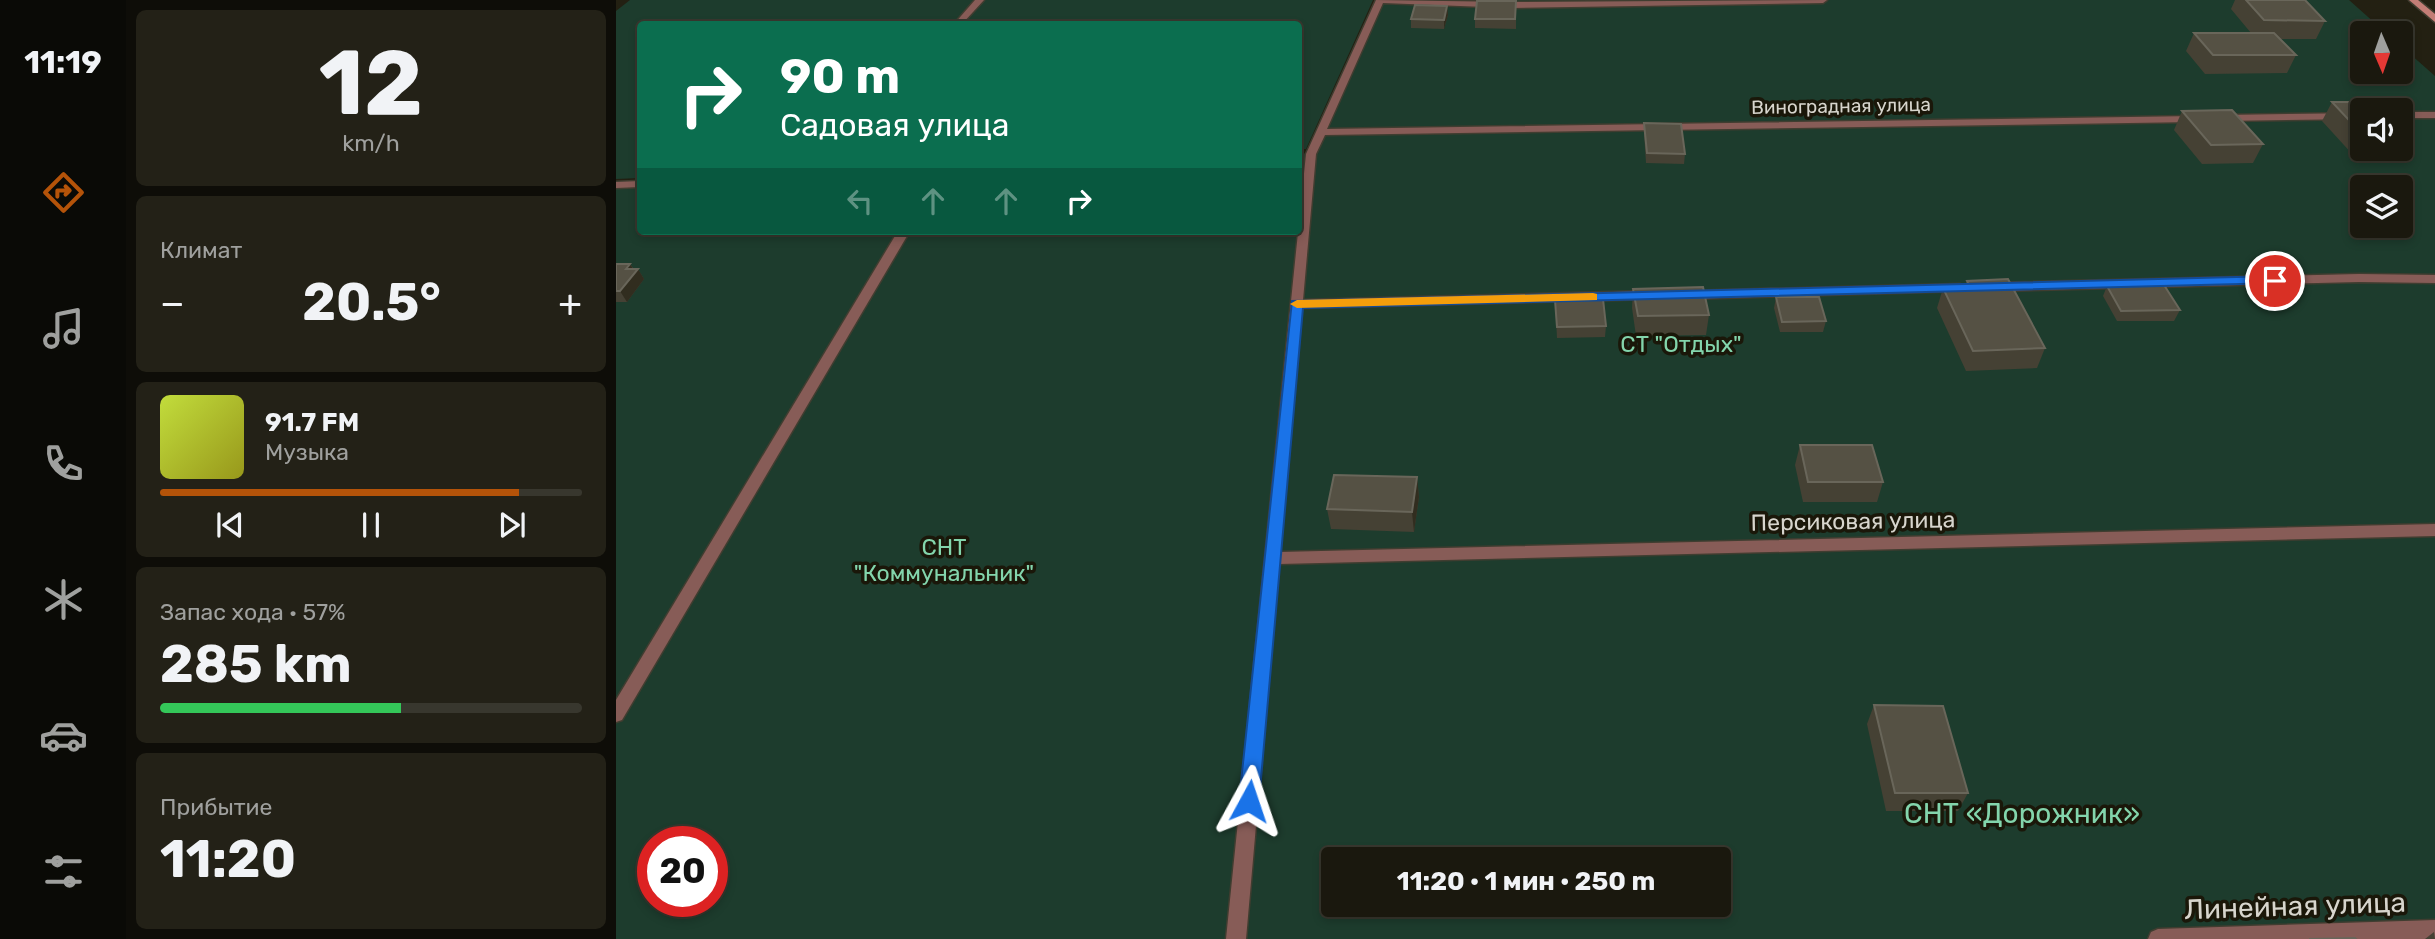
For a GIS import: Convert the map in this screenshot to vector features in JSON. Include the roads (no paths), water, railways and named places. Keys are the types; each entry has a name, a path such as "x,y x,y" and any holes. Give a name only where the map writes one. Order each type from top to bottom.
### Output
{"main road":[{"path":"2413,0 2435,19"}],"lane":[{"path":"961,21 980,0"},
{"path":"1302,210 1305,154 1321,132 1380,0 1511,5 1823,0"},
{"path":"2413,116 2435,115"},
{"name":"Виноградная улица","path":"1321,132 2350,116"},
{"path":"616,185 637,184"},
{"path":"616,715 902,235"},
{"path":"1236,939 1297,304 1301,235"},
{"path":"1982,288 2359,278 2435,279"},
{"path":"1674,295 1968,288"},
{"path":"1297,304 1660,295"},
{"name":"Персиковая улица","path":"1273,558 2435,530"},
{"name":"Линейная улица","path":"2158,939 2435,930"}],"park label":[{"name":"СТ \"Отдых\"","path":"1681,344"},
{"name":"СНТ \"Коммунальник\"","path":"944,560"},
{"name":"СНТ «Дорожник»","path":"2022,813"}]}
